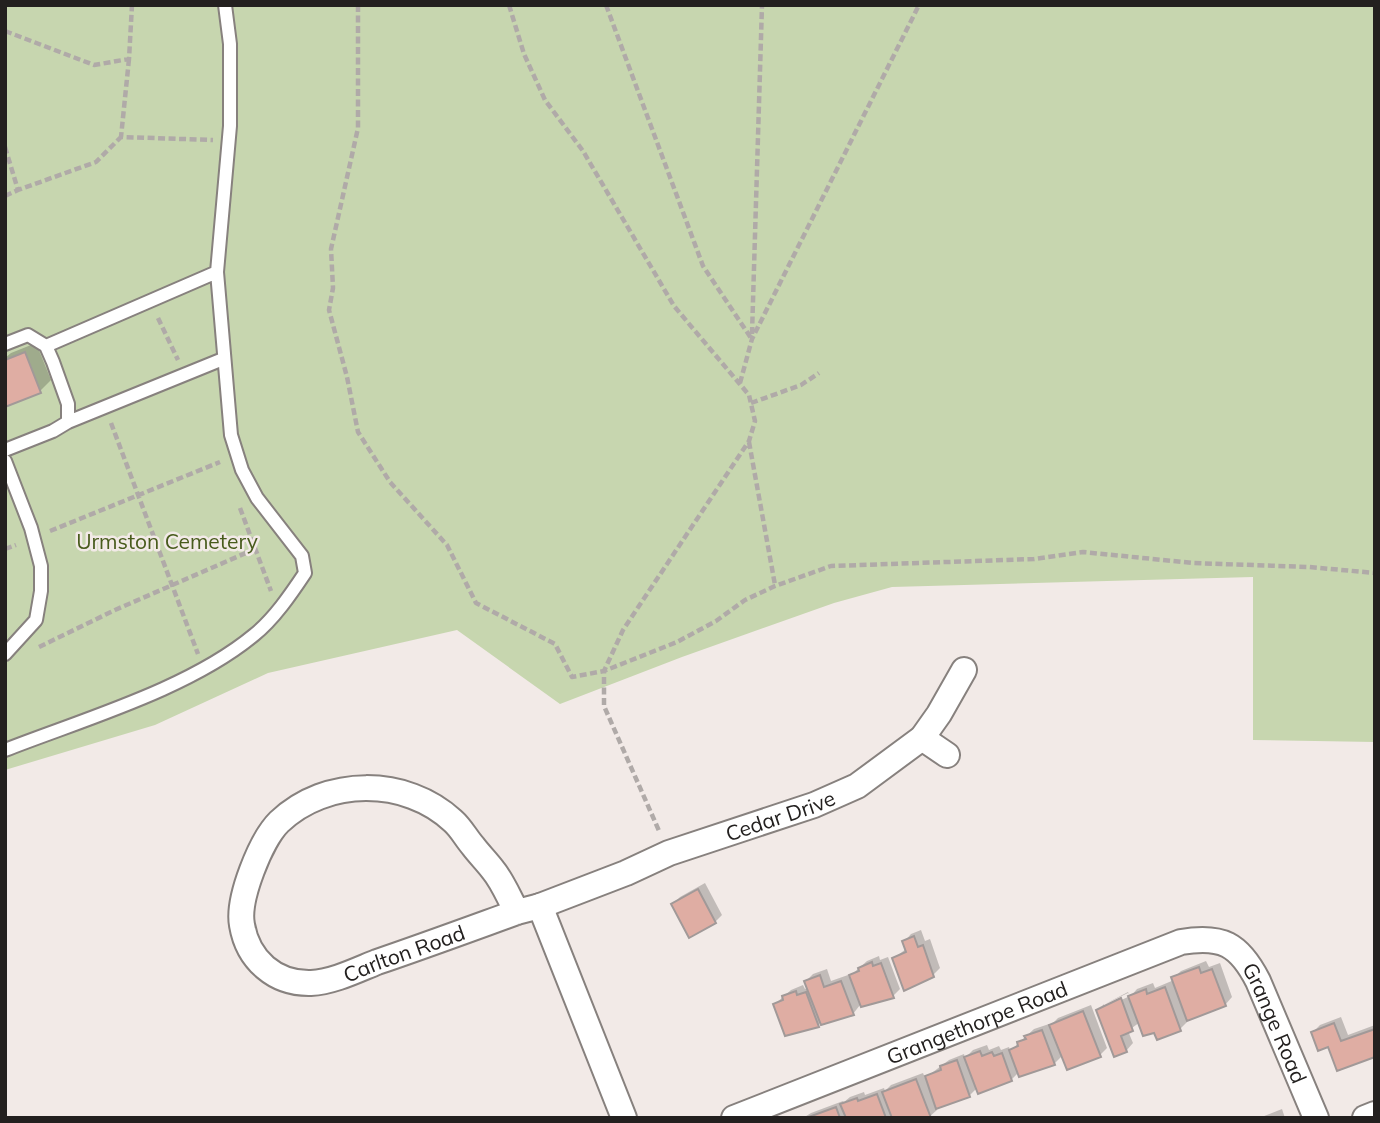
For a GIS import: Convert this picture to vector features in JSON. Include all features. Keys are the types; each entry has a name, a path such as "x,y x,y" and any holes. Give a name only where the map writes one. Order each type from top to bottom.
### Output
{"street":[{"name":"Cedar Drive","path":"626,873 669,853 814,805 857,786 922,738 964,670"},
{"path":"922,738 947,755"},
{"name":"Carlton Road","path":"528,909 453,821 429,804 395,790 368,788 333,791 305,804 279,822 258,852 245,894 241,922 248,947 266,970 281,979 312,983 343,975 528,909 626,873"},
{"path":"528,909 624,1118"},
{"name":"Grangethorpe Road","path":"734,1118 1181,942 1199,939 1221,941"},
{"name":"Grange Road","path":"1221,941 1238,950 1253,970 1316,1118"},
{"path":"1365,1118 1375,1114"}],"lane":[{"path":"5,750 167,687 203,668 255,634 305,573 302,556 257,498 231,435 217,272 229,141 230,44 225,5"},
{"path":"46,346 217,272"},
{"path":"5,344 28,335 46,346 68,404 68,422"},
{"path":"5,450 223,359"},
{"path":"5,461 34,538 41,566 41,591 36,621 5,654"}],"path":[{"path":"5,196 96,162 121,137 132,5"},
{"path":"358,5 358,128 331,249 333,288 329,310 358,432 390,482 447,545 476,603 555,644 567,672 572,677 604,671 677,642 716,621 745,600 831,566 1034,559 1083,552 1193,563 1309,566 1375,573"},
{"path":"509,5 524,54 545,100 583,150 674,306 749,395 755,421 749,442 623,630 604,671 604,706 669,853"},
{"path":"606,5 703,265 752,339"},
{"path":"752,339 762,5"},
{"path":"740,384 752,339 919,5"},
{"path":"5,31 94,65 129,59"},
{"path":"121,137 229,141"},
{"path":"5,147 18,190"},
{"path":"149,301 185,374"},
{"path":"751,403 801,385 819,373"},
{"path":"111,422 203,668"},
{"path":"749,442 775,586"},
{"path":"34,538 237,455"},
{"path":"236,499 278,609"},
{"path":"30,652 115,610 255,549"}],"green space":[{"name":"Urmston Cemetery","path":"5,5 1375,5 1375,742 1253,740 1253,577 892,587 834,603 560,704 457,630 268,673 155,725 5,770"}],"building":[{"path":"25,352 41,393 5,407 5,360"},
{"path":"698,889 716,923 689,938 671,904"},
{"path":"914,936 918,947 923,945 934,977 904,991 892,958 906,952 902,941"},
{"path":"872,962 873,966 881,963 894,998 861,1007 849,975"},
{"path":"1199,967 1201,973 1212,969 1226,1006 1187,1021 1171,977"},
{"path":"820,975 824,987 841,981 854,1015 821,1025 804,981"},
{"path":"1165,987 1181,1031 1157,1040 1154,1033 1143,1036 1128,996 1146,989 1147,994"},
{"path":"796,991 797,995 806,992 819,1027 785,1036 773,1004 783,1000 782,996"},
{"path":"1121,998 1133,1031 1121,1036 1127,1052 1114,1057 1096,1010"},
{"path":"1083,1011 1101,1057 1067,1070 1049,1025"},
{"path":"1334,1023 1341,1041 1375,1029 1375,1057 1337,1071 1328,1047 1318,1051 1311,1032"},
{"path":"1042,1030 1055,1065 1019,1077 1009,1050 1018,1046 1017,1042 1026,1039 1024,1036"},
{"path":"980,1051 982,1056 992,1052 994,1056 1002,1053 1012,1081 978,1094 964,1057"},
{"path":"957,1060 970,1097 936,1109 925,1076 941,1070 940,1066"},
{"path":"916,1079 931,1118 892,1118 882,1092"},
{"path":"877,1094 886,1118 846,1118 840,1104"},
{"path":"836,1107 840,1118 806,1118"}]}
